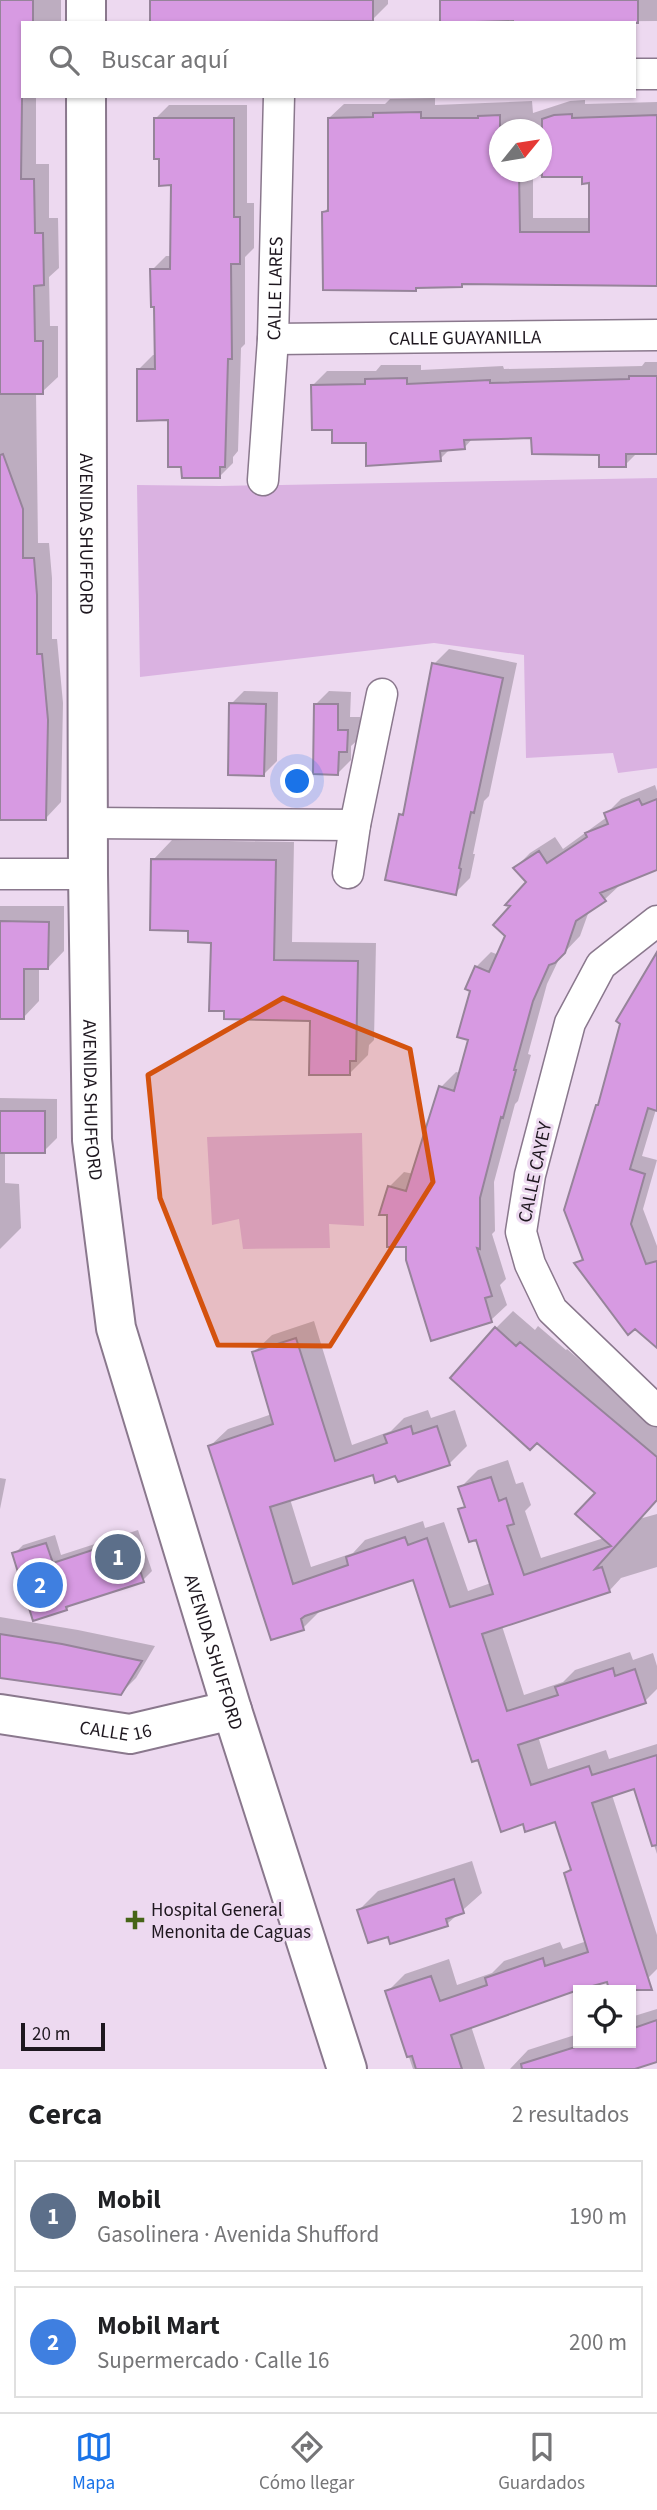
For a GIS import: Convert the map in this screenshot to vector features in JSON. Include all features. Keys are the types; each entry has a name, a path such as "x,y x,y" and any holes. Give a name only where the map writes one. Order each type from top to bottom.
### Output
{"street":[{"path":"86,0 86,21"},
{"path":"636,74 657,74"},
{"name":"AVENIDA SHUFFORD","path":"86,98 88,874 93,1140 116,1328 232,1710 347,2069"},
{"name":"CALLE LARES","path":"264,480 274,339 279,98"},
{"name":"CALLE GUAYANILLA","path":"274,339 657,335"},
{"path":"348,873 382,694"},
{"path":"88,824 355,825"},
{"path":"0,874 88,874"},
{"name":"CALLE CAYEY","path":"657,921 601,965 570,1023 530,1175 521,1233 530,1264 552,1310 657,1411"},
{"name":"CALLE 16","path":"0,1714 130,1734 232,1710"}],"highlighted area":[{"path":"283,998 410,1049 433,1182 330,1346 218,1345 160,1198 148,1075"}],"shaded area":[{"path":"657,478 657,768 618,773 613,753 526,758 524,655 434,643 140,677 137,485 220,486"},
{"path":"362,1133 364,1226 329,1224 330,1248 243,1249 239,1219 212,1225 207,1137"}],"building":[{"path":"0,0 33,0 33,21 21,21 21,179 34,179 35,233 43,233 44,285 34,286 35,341 43,341 43,394 0,394"},
{"path":"150,0 373,0 373,21 150,21"},
{"path":"440,0 638,0 638,23 440,21"},
{"path":"421,112 421,118 478,118 500,115 500,119 489,119 489,182 519,182 520,232 589,232 589,183 582,184 582,177 552,177 552,119 542,119 572,114 572,118 657,115 657,286 462,284 462,287 416,288 416,291 323,290 322,212 328,211 328,118 373,117 373,113"},
{"path":"154,118 234,118 234,217 240,217 240,264 231,264 232,359 228,359 225,467 220,467 220,478 182,478 181,467 168,467 168,420 137,421 137,369 155,369 150,269 170,269 171,185 159,186 159,159 154,159"},
{"path":"629,376 657,376 657,454 626,454 626,467 599,467 599,455 532,454 531,438 464,440 465,449 440,451 441,461 366,466 366,443 332,443 332,430 312,430 311,385 365,384 365,379 407,378 407,384 490,380 490,383 629,379"},
{"path":"3,454 23,509 23,558 34,558 37,654 42,654 48,720 46,820 0,820 0,455"},
{"path":"432,663 503,678 474,813 471,812 456,895 385,880 399,814 403,815"},
{"path":"229,703 266,704 264,776 228,775"},
{"path":"314,704 338,704 338,730 348,730 347,752 339,752 338,775 313,774"},
{"path":"639,799 642,805 657,799 657,870 600,893 606,901 576,921 565,953 549,965 533,1001 480,1198 480,1249 477,1248 492,1296 485,1298 492,1322 431,1341 406,1260 406,1247 387,1247 387,1215 379,1215 388,1186 406,1191 439,1086 454,1091 468,1040 457,1037 470,991 465,989 475,966 489,972 505,936 493,925 510,906 505,905 526,882 513,868 539,851 547,863 587,837 585,833 608,824 604,813"},
{"path":"151,859 276,860 274,960 358,961 356,1061 350,1061 350,1075 309,1075 310,1021 224,1019 224,1011 209,1011 211,943 188,942 188,931 150,930"},
{"path":"0,921 49,922 48,969 24,969 24,1019 0,1019"},
{"path":"657,952 657,1111 648,1108 630,1169 645,1174 631,1224 646,1264 657,1261 657,1348 635,1329 628,1335 574,1263 583,1260 564,1210 598,1105 620,1024 616,1021"},
{"path":"0,1111 45,1111 45,1153 0,1153"},
{"path":"495,1327 516,1346 520,1342 657,1457 657,1500 595,1569 602,1567 610,1592 482,1634 507,1711 558,1695 555,1687 613,1668 615,1676 635,1669 646,1703 518,1745 531,1785 589,1766 592,1775 657,1755 657,1845 652,1846 634,1789 592,1803 652,1990 636,1990 636,1985 608,1985 607,1982 573,1985 573,1992 451,2035 462,2069 416,2069 412,2056 407,2057 385,1991 431,1976 440,2001 487,1985 485,1978 543,1958 545,1966 588,1952 564,1873 571,1870 555,1822 525,1832 523,1824 501,1832 478,1760 472,1762 413,1580 305,1616 301,1619 304,1630 271,1640 208,1446 273,1424 252,1352 296,1338 335,1461 387,1443 384,1435 411,1426 413,1434 437,1426 450,1465 398,1482 395,1476 375,1483 373,1475 270,1507 293,1584 348,1565 346,1557 405,1537 408,1545 427,1538 450,1607 493,1594 476,1540 469,1542 458,1509 465,1507 458,1487 491,1477 499,1501 506,1498 514,1524 507,1526 524,1575 611,1546 575,1514 595,1493 537,1443 530,1450 450,1378"},
{"path":"129,1538 144,1582 66,1607 67,1610 33,1621 12,1553 46,1543 53,1563"},
{"path":"0,1634 142,1661 121,1695 0,1678"},
{"path":"454,1879 464,1913 446,1919 448,1926 390,1944 388,1937 368,1943 357,1910"},
{"path":"657,2020 657,2062 635,2069 522,2069 521,2064 573,2048 636,2048 636,2027"}],"place":[{"name":"Mobil","path":"118,1557"},
{"name":"Mobil Mart","path":"40,1585"},
{"name":"Hospital General Menonita de Caguas","path":"135,1920"}]}
